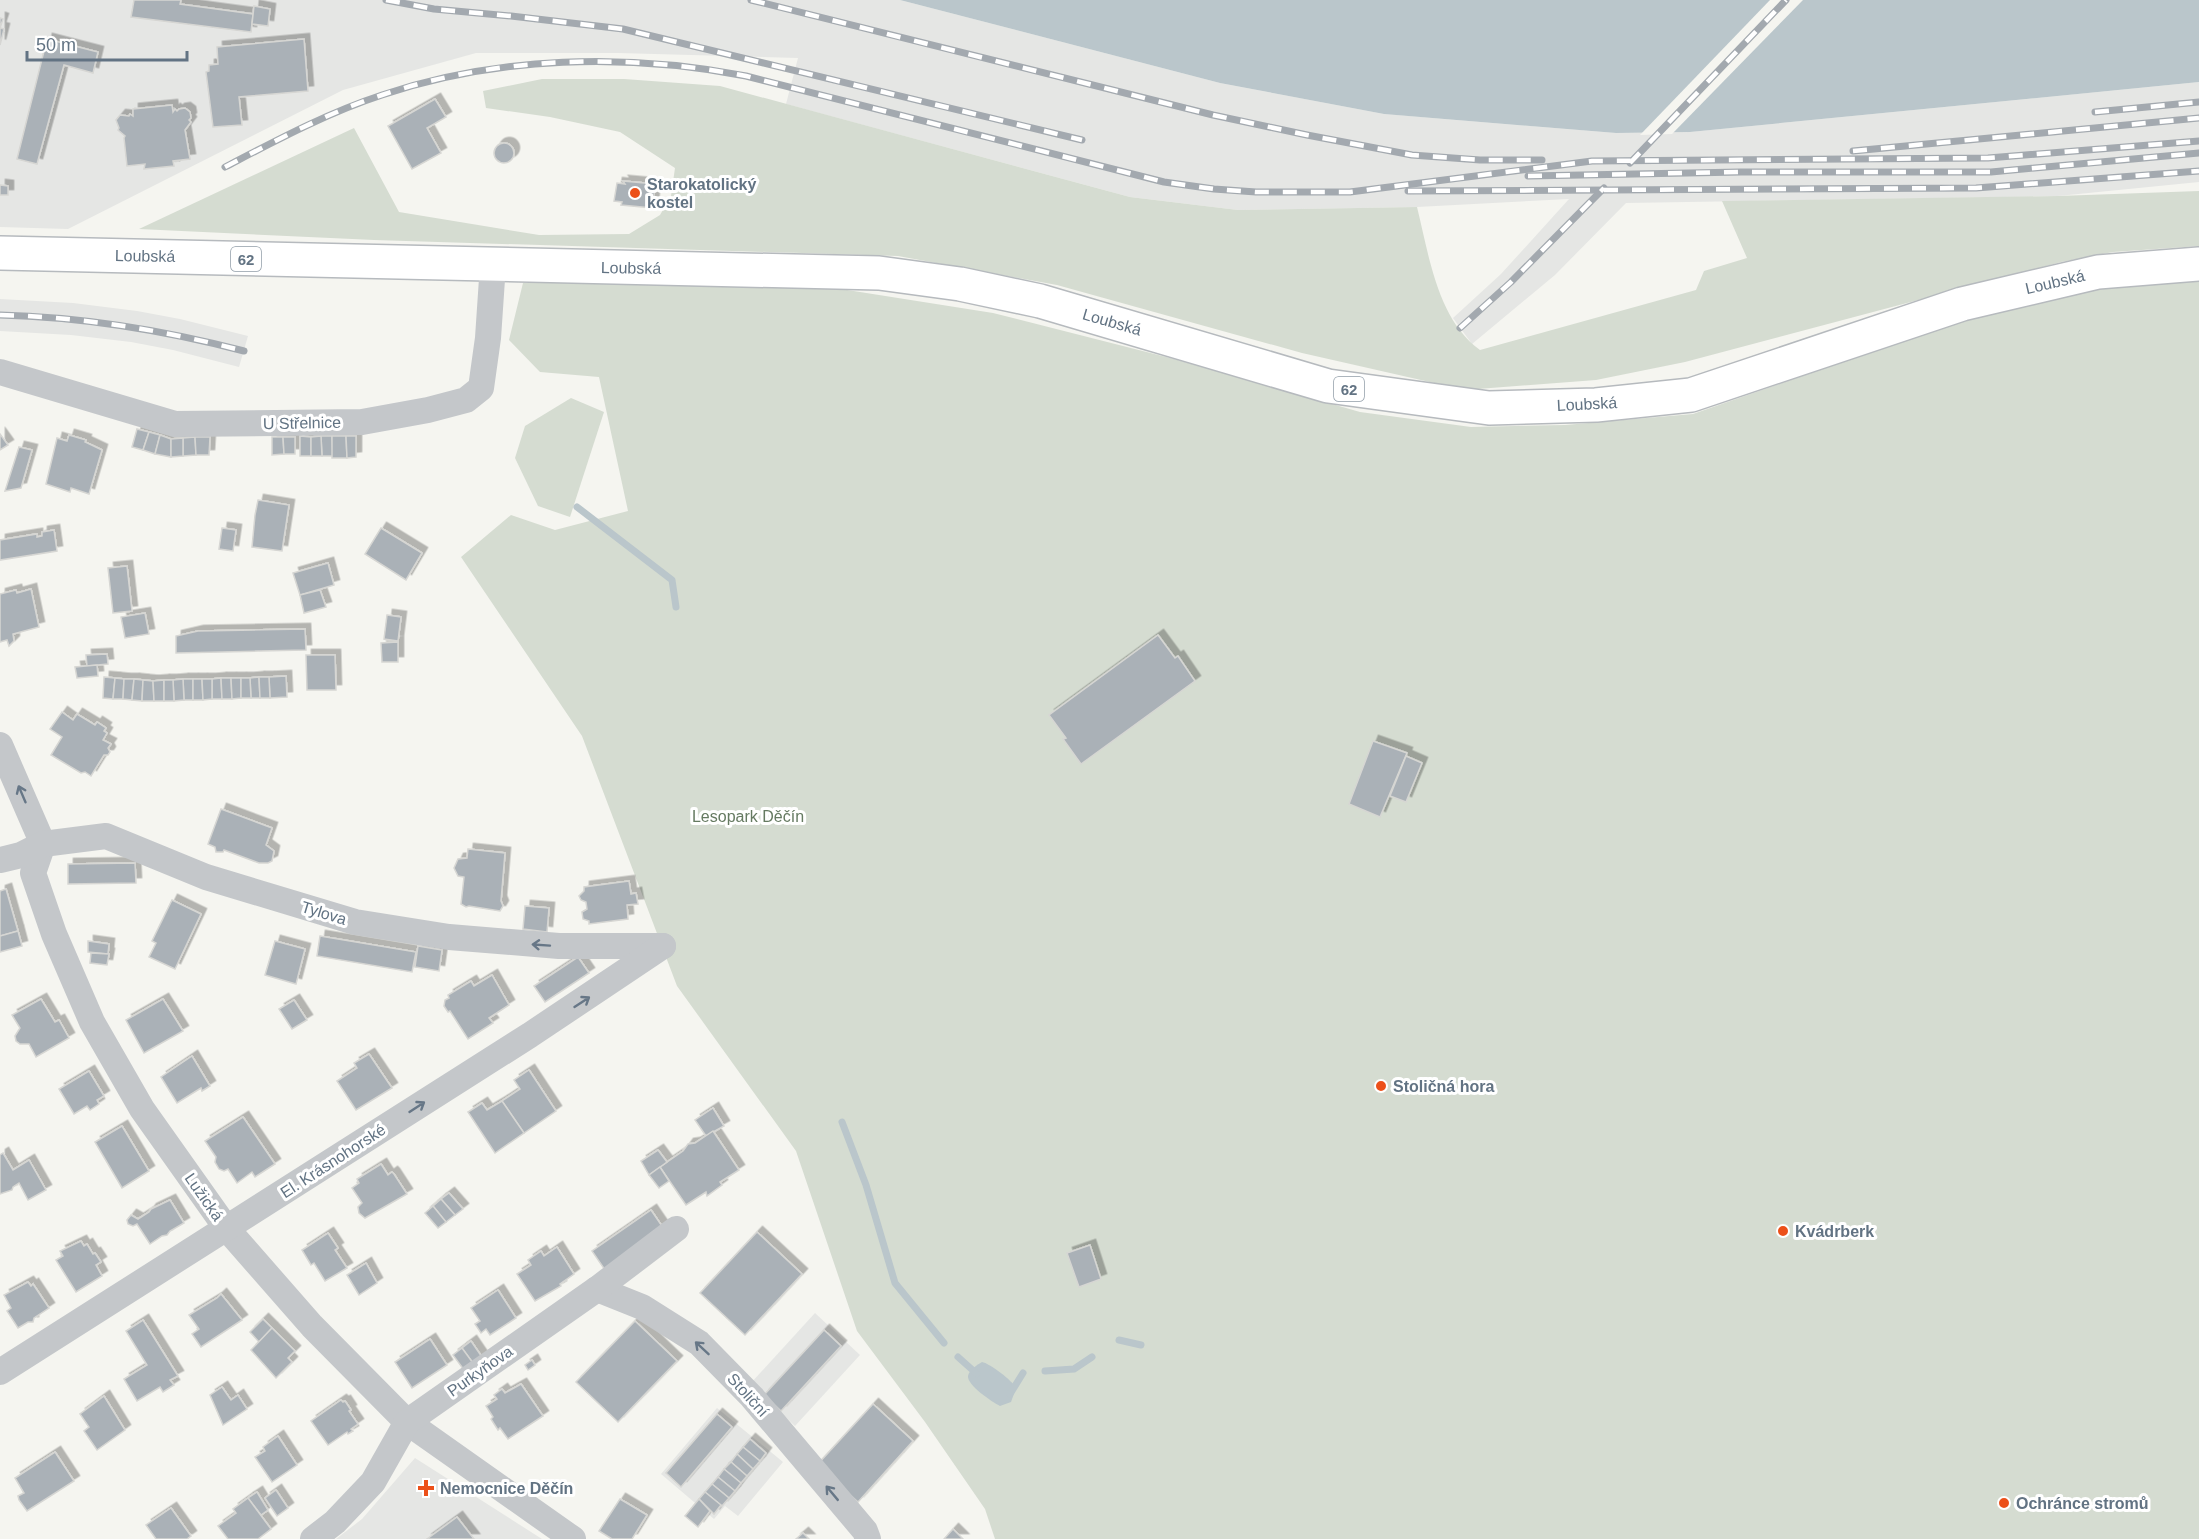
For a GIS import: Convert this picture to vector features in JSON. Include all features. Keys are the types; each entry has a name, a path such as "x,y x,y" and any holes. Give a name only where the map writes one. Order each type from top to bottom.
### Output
{"main road":[{"name":"Loubská","path":"0,253 879,273 960,284 1040,301 1328,386 1489,408 1596,405 1690,395 1962,304 2098,272 2199,264"}],"street":[{"name":"U Střelnice","path":"0,372 175,424 362,422 428,410 466,400 481,388 488,338 493,264"},
{"path":"0,745 43,844"},
{"name":"Tylova","path":"0,860 21,855 43,844 106,836 206,877 355,922 455,937 559,946 663,946"},
{"name":"Lužická","path":"43,844 33,873 54,934 92,1022 142,1108 227,1229 312,1326 407,1422 573,1539"},
{"name":"El. Krásnohorské","path":"0,1372 589,997 663,946"},
{"name":"Purkyňova","path":"313,1539 335,1522 373,1482 407,1422 597,1289 676,1229"},
{"name":"Stoliční","path":"597,1289 645,1309 699,1343 752,1397 865,1531 868,1539"}],"shaded area":[{"path":"0,0 900,0 1220,83 1384,114 1616,133 1690,132 2199,82 2199,182 2058,196 1626,203 1555,275 1472,344 1453,318 1501,274 1569,199 1417,207 1238,210 1130,197 786,104 798,58 618,53 476,53 343,90 68,229 0,227"},
{"path":"900,0 2199,0 2199,82 1690,132 1616,133 1384,114 1220,83"},
{"path":"0,299 73,303 137,311 248,336 239,367 131,342 71,335 0,331"},
{"path":"815,1313 860,1355 795,1426 750,1384"},
{"path":"982,1362 995,1369 1014,1385 1016,1388 1011,1402 1000,1406 971,1384 969,1374"},
{"path":"717,1408 783,1462 738,1516 725,1506 714,1519 661,1474"},
{"name":"Nemocnice Děčín","path":"415,1458 542,1539 336,1539 362,1519"}],"green space":[{"path":"542,79 624,79 720,86 1130,197 1238,210 1417,207 1431,265 1444,304 1465,337 1480,350 1696,290 1704,271 1747,258 1722,201 2058,196 2199,191 2199,246 2113,252 2061,262 1685,362 1596,380 1465,390 1302,353 1057,285 898,256 374,240 139,229 354,128 399,212 539,235 629,234 660,215 671,196 675,168 620,132 550,117 486,108 483,91"},
{"name":"Lesopark Děčín","path":"2199,278 2199,1539 995,1539 985,1509 925,1422 857,1331 796,1151 677,986 582,736 461,557 511,515 555,530 628,511 599,377 540,372 509,340 523,283 723,283 841,289 993,313 1174,359 1360,412 1471,427 1565,425 1693,414 1963,320 2112,284"},
{"path":"571,398 604,412 570,517 538,506 515,458 525,426"}],"pier":[{"path":"1770,0 1803,0 1672,134 1640,135"}],"building":[{"path":"134,0 181,0 180,4 253,14 251,32 131,17"},
{"path":"254,6 270,9 268,26 252,24"},
{"path":"0,28 4,29 0,45"},
{"path":"47,39 98,52 93,73 64,65 37,164 17,159"},
{"path":"304,39 308,91 239,97 242,125 213,127 206,72 209,71 209,65 218,64 217,47"},
{"path":"435,99 446,117 427,128 441,153 412,169 388,126"},
{"path":"172,105 173,112 175,109 177,111 185,108 190,112 191,122 185,130 190,159 173,161 174,166 144,169 145,164 127,166 125,136 118,130 116,120 120,115 133,116 133,109"},
{"path":"500,143 508,143 514,149 514,157 508,163 500,163 494,157 494,149"},
{"name":"Starokatolický kostel","path":"623,181 655,184 653,208 621,205 622,202 614,201 617,183 625,184"},
{"path":"0,185 8,186 8,195 0,195"},
{"path":"137,429 149,432 143,450 132,447"},
{"path":"149,432 160,435 155,454 143,450"},
{"path":"0,434 8,445 0,450"},
{"path":"69,435 86,440 85,442 102,450 89,494 71,488 70,492 46,484 57,438 67,441"},
{"path":"160,435 171,439 171,457 155,454"},
{"path":"300,436 311,437 311,456 300,456"},
{"path":"321,436 332,436 333,456 322,456"},
{"path":"321,436 322,456 311,456 311,437"},
{"path":"332,436 346,436 347,458 332,458"},
{"path":"346,436 356,436 356,457 347,458"},
{"path":"195,437 196,455 183,456 183,438"},
{"path":"195,437 210,437 209,455 196,455"},
{"path":"272,437 283,437 284,454 272,455"},
{"path":"283,437 295,437 295,454 284,454"},
{"path":"183,438 183,456 171,457 171,439"},
{"path":"19,447 32,450 21,488 5,491"},
{"path":"258,500 289,505 282,551 252,547"},
{"path":"222,528 236,530 233,551 219,549"},
{"path":"381,528 422,553 406,580 365,554"},
{"path":"54,530 57,551 0,560 0,540 37,534 37,537 42,536 42,532"},
{"path":"328,563 334,585 300,595 293,573"},
{"path":"127,566 132,611 113,613 108,568"},
{"path":"31,589 39,627 13,634 14,641 9,646 7,640 0,642 0,594"},
{"path":"320,590 326,607 304,613 300,595"},
{"path":"145,613 149,634 125,638 121,617"},
{"path":"387,615 401,617 398,641 384,639"},
{"path":"305,629 306,650 176,653 176,636 198,631"},
{"path":"1158,635 1175,658 1178,656 1195,681 1081,764 1049,715"},
{"path":"398,642 398,662 382,662 381,643"},
{"path":"107,654 108,664 87,666 86,655"},
{"path":"306,655 335,655 336,690 307,690"},
{"path":"97,665 98,676 77,678 75,667"},
{"path":"286,676 287,697 270,698 269,677"},
{"path":"104,677 115,678 113,699 103,698"},
{"path":"259,677 260,698 251,698 250,678"},
{"path":"259,677 269,677 270,698 260,698"},
{"path":"115,678 124,679 123,699 113,699"},
{"path":"221,678 222,699 212,699 212,679"},
{"path":"221,678 231,678 232,699 222,699"},
{"path":"231,678 241,678 241,698 232,699"},
{"path":"241,678 250,678 251,698 241,698"},
{"path":"124,679 134,679 132,700 123,699"},
{"path":"134,679 143,680 142,701 132,700"},
{"path":"183,679 193,679 193,700 184,700"},
{"path":"183,679 184,700 174,701 173,680"},
{"path":"193,679 202,679 203,700 193,700"},
{"path":"202,679 212,679 212,699 203,700"},
{"path":"143,680 153,681 154,701 142,701"},
{"path":"164,680 164,701 154,701 153,681"},
{"path":"164,680 173,680 174,701 164,701"},
{"path":"62,712 73,720 77,714 95,725 97,722 106,728 104,731 107,733 103,740 111,744 108,748 110,752 104,755 91,776 85,772 81,773 51,755 62,737 50,729"},
{"path":"1373,741 1407,753 1380,817 1349,804"},
{"path":"1406,756 1422,763 1406,802 1390,796"},
{"path":"221,809 272,828 266,845 274,851 272,861 259,863 224,850 216,852 215,847 208,844"},
{"path":"468,849 505,853 501,901 503,906 500,911 466,907 461,904 464,877 458,876 454,868 458,859 467,858"},
{"path":"135,863 136,883 68,884 68,864"},
{"path":"629,881 631,894 636,893 638,904 627,905 628,919 589,924 589,921 583,919 582,912 587,909 586,902 579,896 584,891 584,887"},
{"path":"6,889 18,931 0,936 0,891"},
{"path":"172,900 201,914 175,969 149,957 156,943 152,941"},
{"path":"525,906 549,908 547,932 523,929"},
{"path":"18,931 22,946 0,952 0,936"},
{"path":"320,936 416,952 412,972 317,956"},
{"path":"88,941 109,944 108,954 88,952"},
{"path":"275,941 305,949 296,984 265,975"},
{"path":"418,946 442,950 439,971 415,967"},
{"path":"91,953 109,954 107,965 90,963"},
{"path":"578,957 589,973 545,1002 534,986"},
{"path":"492,975 509,1005 489,1018 493,1023 468,1039 450,1011 448,1012 444,1006 445,1000 449,998 448,995 471,981 474,986"},
{"path":"41,999 55,1022 59,1020 69,1038 36,1057 29,1044 20,1044 16,1041 15,1036 20,1028 12,1015"},
{"path":"163,999 183,1031 144,1053 126,1020"},
{"path":"294,1000 307,1020 292,1029 279,1009"},
{"path":"369,1054 392,1088 356,1110 337,1081 357,1068 354,1063"},
{"path":"192,1056 210,1086 202,1091 201,1088 177,1103 161,1077"},
{"path":"529,1070 556,1111 524,1133 502,1101 520,1089 514,1080"},
{"path":"89,1071 104,1096 97,1100 99,1104 90,1110 87,1106 74,1114 59,1089"},
{"path":"502,1101 524,1133 495,1153 468,1112 482,1103 487,1110"},
{"path":"713,1108 724,1126 706,1136 695,1120"},
{"path":"243,1117 275,1164 255,1177 252,1172 237,1183 228,1169 224,1171 219,1169 215,1162 216,1157 205,1141"},
{"path":"122,1126 149,1171 122,1188 95,1142"},
{"path":"713,1131 739,1170 720,1182 722,1185 707,1196 706,1192 686,1205 660,1167 683,1151 688,1144 695,1143"},
{"path":"658,1150 667,1162 649,1175 641,1161"},
{"path":"3,1153 13,1170 29,1160 46,1190 28,1200 19,1183 12,1190 0,1194 0,1155"},
{"path":"381,1164 388,1175 392,1172 394,1174 407,1194 365,1218 359,1213 358,1207 362,1203 352,1188 359,1183 357,1179"},
{"path":"660,1167 669,1181 659,1188 649,1175"},
{"path":"449,1193 463,1209 455,1215 441,1199"},
{"path":"441,1199 455,1215 446,1222 433,1206"},
{"path":"170,1200 184,1223 167,1235 150,1244 137,1224 133,1226 128,1224 127,1220 131,1215 138,1219 151,1209"},
{"path":"433,1206 446,1222 438,1228 425,1213"},
{"path":"651,1210 664,1229 605,1270 592,1251"},
{"path":"757,1232 802,1274 745,1335 700,1293"},
{"path":"328,1233 338,1248 335,1250 347,1268 325,1281 314,1263 311,1265 302,1250"},
{"path":"81,1241 84,1246 87,1244 101,1262 96,1265 102,1276 76,1292 56,1260 63,1256 60,1251"},
{"path":"1090,1245 1101,1279 1079,1287 1067,1253"},
{"path":"557,1247 574,1274 560,1284 561,1286 535,1301 517,1274 531,1265 528,1260 541,1251 544,1256"},
{"path":"366,1263 377,1283 359,1295 347,1275"},
{"path":"28,1282 31,1286 33,1284 49,1308 34,1318 33,1322 28,1322 18,1328 7,1311 11,1308 4,1295"},
{"path":"498,1290 516,1318 490,1335 486,1329 481,1333 475,1324 480,1321 471,1308"},
{"path":"221,1294 242,1320 201,1347 192,1334 199,1329 189,1315"},
{"path":"263,1319 272,1328 259,1342 250,1332"},
{"path":"143,1320 178,1376 170,1380 174,1385 163,1392 160,1387 137,1401 124,1379 147,1365 126,1331"},
{"path":"635,1321 677,1361 618,1422 576,1382"},
{"path":"272,1328 295,1351 288,1358 292,1362 276,1378 251,1350"},
{"path":"824,1330 841,1346 781,1411 764,1395"},
{"path":"430,1339 447,1365 412,1388 395,1362"},
{"path":"471,1341 482,1357 473,1363 462,1348"},
{"path":"462,1348 473,1363 464,1370 453,1355"},
{"path":"532,1360 535,1365 528,1370 525,1365"},
{"path":"521,1384 543,1416 508,1439 500,1428 498,1430 486,1406 497,1399 494,1395 502,1389 505,1393"},
{"path":"222,1387 231,1400 238,1395 247,1409 223,1425 210,1395"},
{"path":"104,1396 125,1430 97,1450 84,1431 89,1427 80,1414"},
{"path":"341,1400 345,1401 358,1424 351,1429 353,1431 348,1434 347,1432 328,1445 311,1421"},
{"path":"873,1404 913,1441 858,1502 817,1465"},
{"path":"717,1414 732,1427 681,1487 666,1473"},
{"path":"278,1436 297,1465 272,1482 255,1457 265,1451 263,1447"},
{"path":"750,1439 766,1453 760,1461 743,1447"},
{"path":"743,1447 760,1461 753,1469 737,1454"},
{"path":"55,1452 74,1481 27,1511 19,1500 18,1496 24,1493 15,1478"},
{"path":"737,1454 753,1469 747,1476 731,1462"},
{"path":"731,1462 747,1476 741,1483 724,1469"},
{"path":"724,1469 741,1483 735,1491 718,1477"},
{"path":"718,1477 735,1491 729,1498 712,1484"},
{"path":"712,1484 729,1498 722,1506 705,1492"},
{"path":"276,1490 288,1508 277,1516 265,1498"},
{"path":"257,1492 268,1510 261,1515 248,1498"},
{"path":"705,1492 721,1505 714,1514 699,1499"},
{"path":"248,1498 271,1529 258,1539 228,1539 218,1526 236,1513 233,1509"},
{"path":"620,1499 647,1515 632,1539 612,1539 599,1531"},
{"path":"699,1499 710,1511 698,1527 685,1516"},
{"path":"171,1508 191,1536 187,1539 156,1539 146,1525"},
{"path":"457,1517 474,1539 427,1539"},
{"path":"953,1529 963,1539 944,1539"},
{"path":"803,1533 809,1539 796,1539"}],"waterway":[{"path":"577,507 672,580 676,607"},
{"path":"842,1122 866,1185 895,1283 944,1343"},
{"path":"1119,1340 1141,1345"},
{"path":"958,1357 977,1374"},
{"path":"1045,1371 1074,1369 1092,1357"},
{"path":"1010,1394 1023,1373"}],"railway":[{"path":"386,0 434,9 623,29 1082,140"},
{"path":"751,0 1213,115 1307,135 1412,155 1480,160 1542,160"},
{"path":"1630,163 1786,0"},
{"path":"225,167 302,128 382,95 471,72 563,62 655,64 746,76 1164,182 1256,192 1350,192 1592,161 1988,158 2199,141"},
{"path":"2095,112 2199,102"},
{"path":"1853,151 2199,118"},
{"path":"1528,176 1741,172 1991,172 2199,153"},
{"path":"1408,191 1976,188 2199,171"},
{"path":"1460,328 1511,282 1604,188"},
{"path":"0,315 123,326 244,351"}],"place":[{"name":"Starokatolický kostel","path":"635,193"},
{"name":"Stoličná hora","path":"1381,1086"},
{"name":"Kvádrberk","path":"1783,1231"},
{"name":"Nemocnice Děčín","path":"426,1488"},
{"name":"Ochránce stromů","path":"2004,1503"}]}
